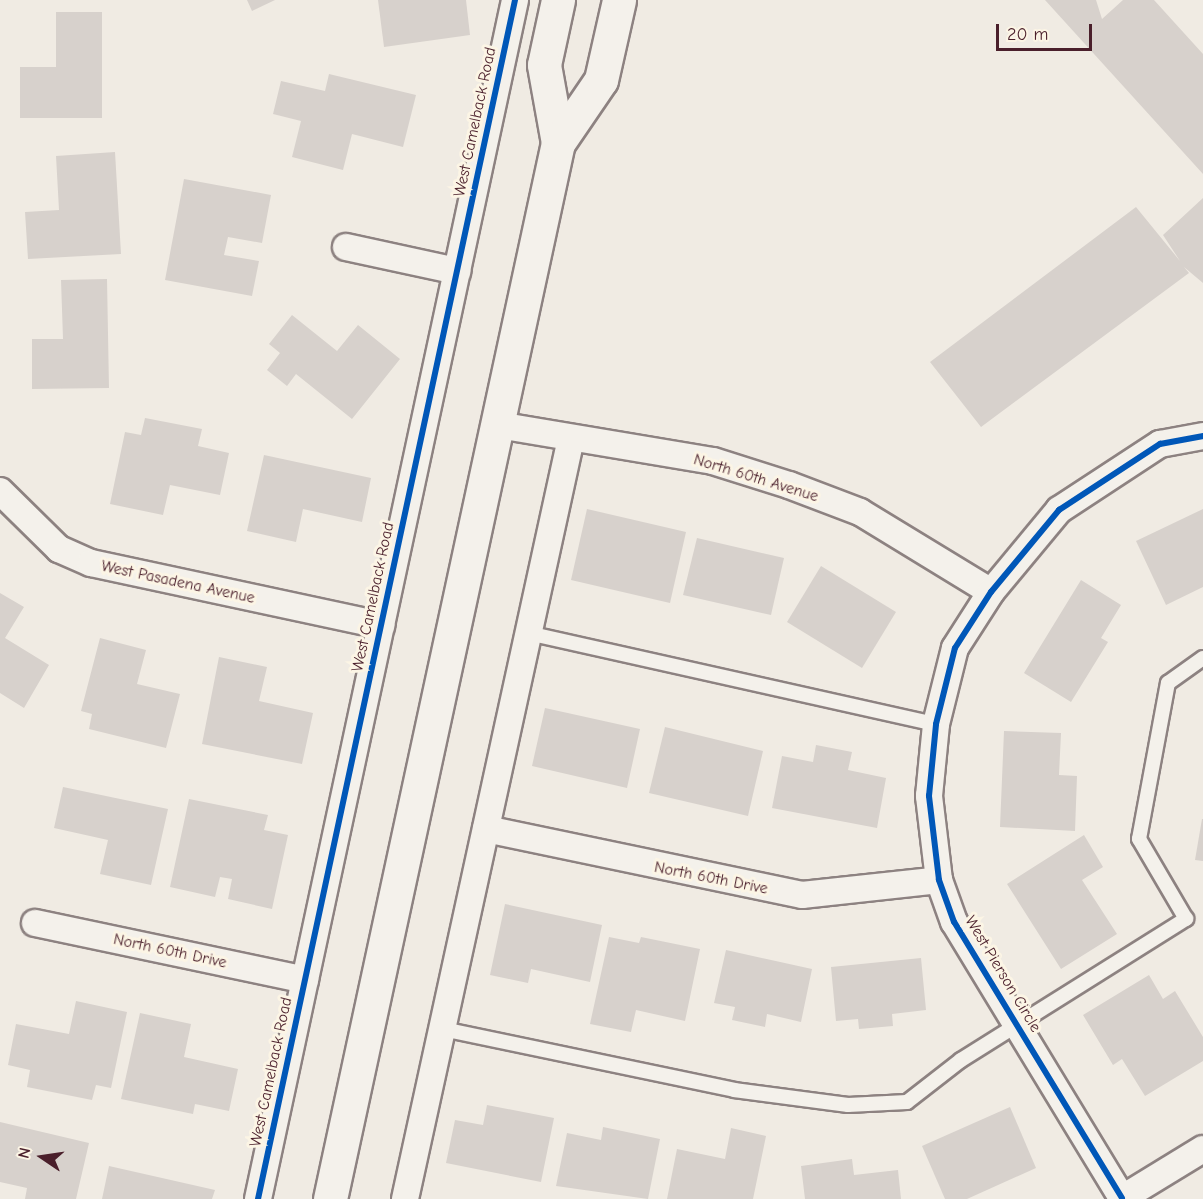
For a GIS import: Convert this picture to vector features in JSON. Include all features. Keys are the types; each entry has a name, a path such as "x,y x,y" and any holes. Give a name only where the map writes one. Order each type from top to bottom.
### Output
{"main road":[{"path":"330,1199 558,143 544,65 558,0"},
{"path":"558,143 601,80 619,0"}],"street":[{"name":"West Camelback Road","path":"258,1199 515,0"},
{"path":"346,247 457,271"},
{"name":"North 60th Avenue","path":"498,425 713,461 789,485 860,512 991,592"},
{"name":"West Pierson Circle","path":"1122,1199 954,922 939,880 929,796 936,724 955,648 991,592 1059,510 1160,444 1203,436"},
{"path":"405,1199 571,438"},
{"name":"West Pasadena Avenue","path":"0,491 59,549 91,563 381,625"},
{"name":"North 60th Drive","path":"486,829 802,895 939,880"},
{"name":"North 60th Drive","path":"35,923 305,980"},
{"path":"1122,1199 1203,1149"}],"lane":[{"path":"528,633 936,724"},
{"path":"442,1029 734,1090 848,1105 907,1102 1019,1026 1186,919 1139,839 1167,683 1203,658"}],"building":[{"path":"247,0 275,0 252,11"},
{"path":"378,0 466,0 470,35 384,47"},
{"path":"1045,0 1096,0 1102,19 1123,0 1154,0 1203,54 1203,174"},
{"path":"56,12 102,12 102,118 20,118 20,67 56,67"},
{"path":"329,74 416,95 403,147 352,134 343,170 292,157 301,121 273,114 281,81 325,91"},
{"path":"115,152 121,254 28,259 25,212 59,210 56,156"},
{"path":"184,179 271,195 262,243 228,237 224,255 259,261 252,296 165,280"},
{"path":"1203,198 1203,283 1184,267 1189,273 981,427 930,362 1136,207 1180,261 1163,235"},
{"path":"107,279 109,388 32,389 32,339 63,339 61,280"},
{"path":"292,315 337,351 358,325 400,359 352,419 296,374 287,386 267,370 280,353 269,344"},
{"path":"145,418 202,429 198,446 229,453 220,495 170,485 163,515 110,504 125,432 141,435"},
{"path":"264,455 371,478 362,522 303,509 296,542 247,531"},
{"path":"587,509 686,532 670,603 571,580"},
{"path":"1203,509 1203,587 1166,605 1136,541"},
{"path":"697,538 784,558 771,615 683,595"},
{"path":"821,566 896,612 862,668 787,622"},
{"path":"1081,580 1121,605 1101,638 1108,642 1071,702 1024,673"},
{"path":"0,593 24,607 5,638 49,665 24,708 0,693"},
{"path":"100,638 146,650 137,684 180,694 166,748 89,729 92,714 81,711"},
{"path":"219,657 267,667 259,701 313,713 302,764 202,744"},
{"path":"545,708 640,729 627,788 532,766"},
{"path":"665,727 763,751 748,816 649,793"},
{"path":"1004,731 1061,733 1059,775 1077,776 1075,831 1000,827"},
{"path":"816,745 852,752 848,770 886,778 877,828 772,808 782,756 813,762"},
{"path":"63,787 168,809 151,885 100,874 108,840 54,828"},
{"path":"189,799 268,815 264,830 288,835 272,909 228,899 232,879 220,877 215,897 170,887"},
{"path":"1203,819 1203,861 1195,860"},
{"path":"1084,835 1103,867 1082,880 1117,934 1061,969 1007,884"},
{"path":"505,904 602,925 590,982 531,969 528,983 490,975"},
{"path":"609,937 639,943 641,937 700,949 685,1021 636,1010 631,1032 590,1024"},
{"path":"726,950 812,969 801,1022 767,1014 765,1027 732,1020 735,1007 714,1003"},
{"path":"921,958 926,1010 892,1014 893,1026 859,1029 858,1019 836,1021 831,967"},
{"path":"1149,975 1163,999 1175,991 1203,1037 1203,1061 1145,1096 1122,1059 1113,1065 1083,1015"},
{"path":"76,1001 127,1012 111,1088 96,1085 92,1100 27,1087 30,1070 8,1065 16,1024 69,1034"},
{"path":"140,1013 191,1024 184,1057 238,1069 229,1111 195,1104 193,1114 121,1099"},
{"path":"487,1105 554,1118 541,1182 446,1163 455,1120 483,1125"},
{"path":"1010,1107 1036,1168 967,1199 945,1199 922,1146"},
{"path":"0,1122 89,1143 76,1199 25,1199 27,1188 0,1182"},
{"path":"603,1127 660,1139 648,1199 556,1186 567,1133 601,1140"},
{"path":"731,1128 766,1136 753,1199 667,1199 677,1149 725,1159"},
{"path":"852,1159 854,1175 898,1170 901,1199 805,1199 801,1166"},
{"path":"109,1166 215,1190 212,1199 102,1199"}],"cycle path":[{"path":"258,1199 515,0"},
{"path":"1122,1198 954,922 939,880 929,796 936,724 955,648 991,592 1059,510 1160,444 1203,436"}]}
